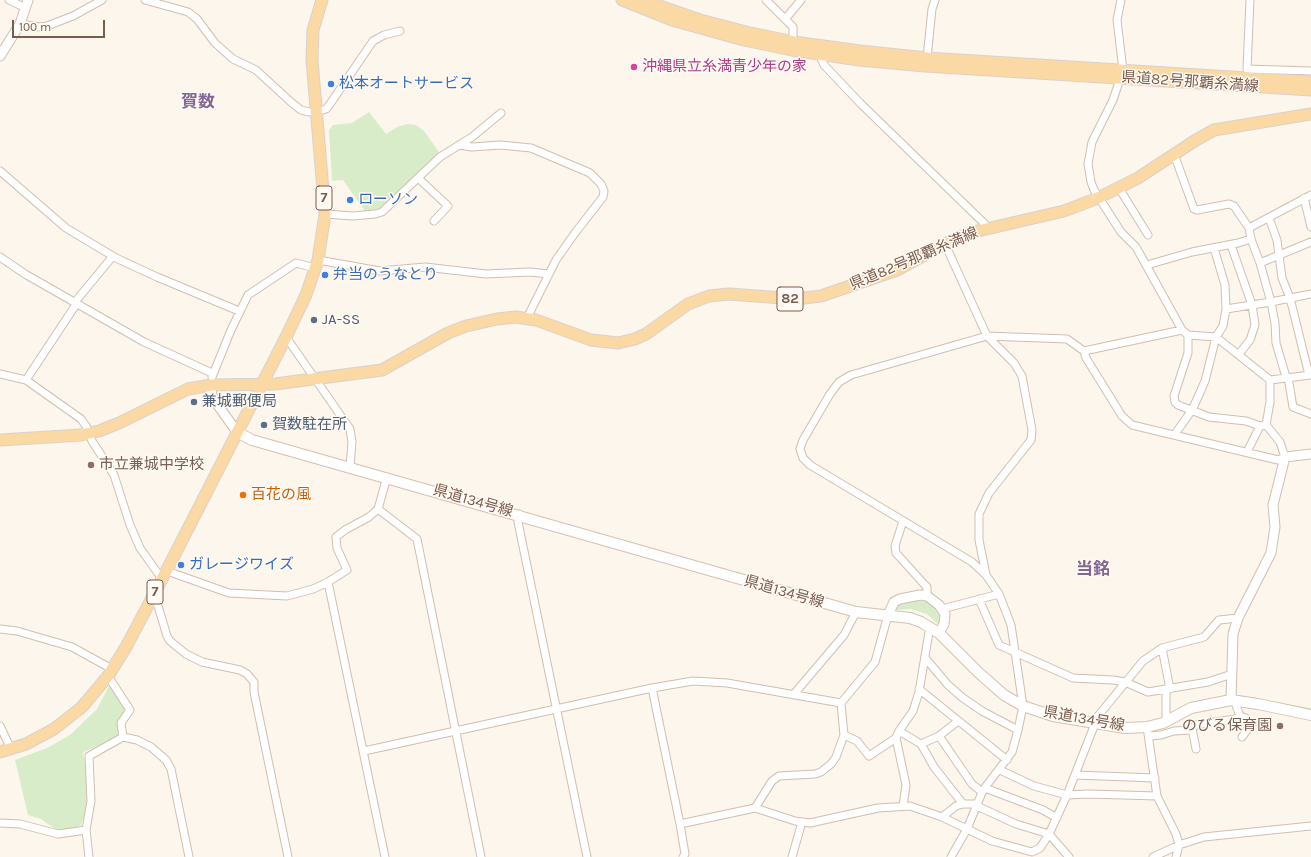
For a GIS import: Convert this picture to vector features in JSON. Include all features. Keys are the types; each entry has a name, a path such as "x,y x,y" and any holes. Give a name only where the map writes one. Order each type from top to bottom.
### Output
{"main road":[{"name":"7","path":"0,752 40,737 67,720 89,700 110,673 164,575 306,295 317,264 325,214 312,46 313,30 322,0"},
{"name":"県道82号那覇糸満線","path":"622,0 647,11 698,28 744,40 819,54 925,66 1311,82"},
{"name":"県道82号那覇糸満線","path":"642,0 793,49 860,52 1311,90"},
{"name":"県道82号那覇糸満線","path":"0,440 88,433 120,423 188,389 211,385 261,385 382,370 458,329 497,319 527,318 547,323 600,342 626,342 646,334 688,304 709,296 729,294 796,299 820,296 897,270 969,233 1064,211 1098,198 1119,188 1214,130 1311,114"},
{"name":"県道134号線","path":"237,432 252,440 519,514 624,546 856,612 910,618 930,626 939,632 995,688 1023,706 1053,716 1148,731 1191,708 1232,700 1311,715"}],"street":[{"path":"9,0 27,3 32,0"},
{"path":"145,0 188,12 197,19 215,43 233,59 256,70 301,110 316,112 326,108 336,98 364,52 373,41 384,35 400,31"},
{"path":"766,0 786,18 793,27 793,49"},
{"path":"786,18 801,0"},
{"path":"927,58 932,9 935,0"},
{"path":"1121,0 1117,20 1122,74 1113,100 1092,142 1089,153 1089,173 1098,198 1121,232 1136,247 1182,330 1188,335 1216,337 1270,380 1310,375 1290,298 1282,278 1276,235 1270,218"},
{"path":"1250,0 1247,69 1311,71"},
{"path":"20,24 39,27 47,26 72,16 99,1"},
{"path":"0,56 20,24 27,3"},
{"path":"819,54 824,65 860,103 989,228"},
{"path":"325,214 353,216 382,212 440,156 472,137 500,113"},
{"path":"459,145 472,147 500,145 530,148 583,169 601,184 604,191 603,197 568,242 549,274 527,318"},
{"path":"1174,154 1194,209 1197,210 1229,204 1234,206 1249,228 1250,239 1260,263 1271,302 1275,323 1276,343 1287,377 1293,407 1311,414"},
{"path":"0,171 66,228 113,256 157,278 240,311"},
{"path":"418,178 448,206 434,221"},
{"path":"1119,188 1148,235"},
{"path":"1249,228 1308,197 1311,226"},
{"path":"1147,265 1192,252 1231,245 1250,239"},
{"path":"1260,263 1311,242"},
{"path":"945,244 987,336 1014,364 1022,376 1032,435 1028,444 989,493 979,514 978,530 986,575"},
{"path":"1231,245 1252,305 1255,325 1253,333 1239,354"},
{"path":"1175,434 1192,410 1205,381 1216,337 1223,326 1226,309 1225,285 1214,248"},
{"path":"26,380 76,303 113,256"},
{"path":"0,257 25,274 144,342 212,373"},
{"path":"237,432 212,398 212,373 248,295 296,263 380,271 425,267 486,274 530,272 549,274"},
{"path":"1226,309 1311,294"},
{"path":"1084,351 1182,330"},
{"path":"1188,335 1188,353 1174,396 1175,402 1178,405 1209,416 1246,421 1263,426 1280,442 1285,457 1273,505 1275,527 1271,553 1238,618 1233,634 1232,700 1240,716 1246,718 1251,725 1242,736"},
{"path":"951,857 967,829 984,790 1012,752 1018,730 1023,706 1011,625 999,594 986,575 960,553 903,521 810,465 801,454 803,440 830,394 844,378 987,336 1067,339 1084,351 1086,358 1122,416 1132,425 1175,434 1278,460 1285,457 1311,454"},
{"path":"286,337 350,429 352,442 350,468"},
{"path":"0,374 26,380 80,419 86,426 88,433 114,475 130,525 140,548 164,575 229,592 239,593 287,596 314,589 347,570 337,548 336,537 378,509 387,477"},
{"path":"1247,452 1263,426 1270,402 1270,380"},
{"path":"378,509 417,539 481,857"},
{"path":"519,514 518,522 555,710 587,857"},
{"path":"903,521 895,546 896,553 927,587 928,596"},
{"path":"328,582 385,857"},
{"path":"942,609 999,594"},
{"path":"755,808 772,781 779,776 815,774 821,772 836,757 844,734 842,703 875,662 888,616 894,602 900,599 920,595 928,596 942,609 946,619 939,632"},
{"path":"152,598 158,606 167,636 170,641 186,654 202,662 240,670 247,674 254,682 254,692 288,857"},
{"path":"978,599 995,640 1002,648 1014,651 1073,678 1125,682 1148,692 1208,682 1232,674"},
{"path":"794,694 844,635 856,612"},
{"path":"680,824 755,808 802,822 819,822 878,808 903,806 915,808 942,817 992,841 1032,852 1040,848 1057,818 1098,716 1143,661 1162,648 1204,637 1219,620 1238,618"},
{"path":"844,734 857,741 869,756 898,734 913,710 926,659 930,626"},
{"path":"0,630 25,633 72,647 110,673 130,710 121,724 123,737"},
{"path":"1162,648 1168,689 1166,721"},
{"path":"926,659 948,685 963,698 982,711 1018,730"},
{"path":"364,751 652,688 693,681 727,683 842,703"},
{"path":"652,688 680,824 684,854 683,857"},
{"path":"919,689 1007,760"},
{"path":"1176,857 1178,845 1176,834 1157,796 1148,731 1161,735 1174,731 1190,730 1196,725 1235,719 1240,716"},
{"path":"921,744 939,736 958,721"},
{"path":"0,726 11,749"},
{"path":"1192,728 1196,749"},
{"path":"898,734 921,744 934,767 963,804"},
{"path":"898,734 906,785 903,806"},
{"path":"939,736 972,784 984,790 1044,810 1057,818"},
{"path":"90,857 86,830 91,801 89,756 123,737 137,740 151,747 166,760 171,769 189,857"},
{"path":"1000,770 1034,786 1067,796 1088,794 1157,796"},
{"path":"1075,775 1155,778"},
{"path":"942,817 956,806 963,804 977,805 1016,824 1049,834 1070,857"},
{"path":"792,857 802,822"},
{"path":"0,823 20,824 58,834 86,830"},
{"path":"1153,857 1178,845 1204,837 1311,826"}],"green space":[{"path":"369,112 386,134 397,127 408,124 416,125 424,131 439,152 381,208 365,211 343,180 332,181 329,130 333,125 352,123"},
{"path":"919,599 932,603 940,613 941,620 939,625 927,614 911,609 896,610 898,604"},
{"path":"109,686 127,711 118,728 121,736 83,752 88,789 85,813 81,825 73,829 55,829 41,819 28,815 15,760 47,748 70,735 97,709"}],"place":[{"name":"沖縄県立糸満青少年の家","path":"634,67"},
{"name":"松本オートサービス","path":"331,84"},
{"name":"ローソン","path":"350,200"},
{"name":"弁当のうなとり","path":"325,275"},
{"name":"JA-SS","path":"314,320"},
{"name":"兼城郵便局","path":"194,402"},
{"name":"賀数駐在所","path":"264,425"},
{"name":"市立兼城中学校","path":"91,465"},
{"name":"百花の風","path":"243,495"},
{"name":"ガレージワイズ","path":"181,565"},
{"name":"のびる保育園","path":"1280,726"}],"district":[{"name":"賀数","path":"198,102"},
{"name":"当銘","path":"1093,569"}]}
